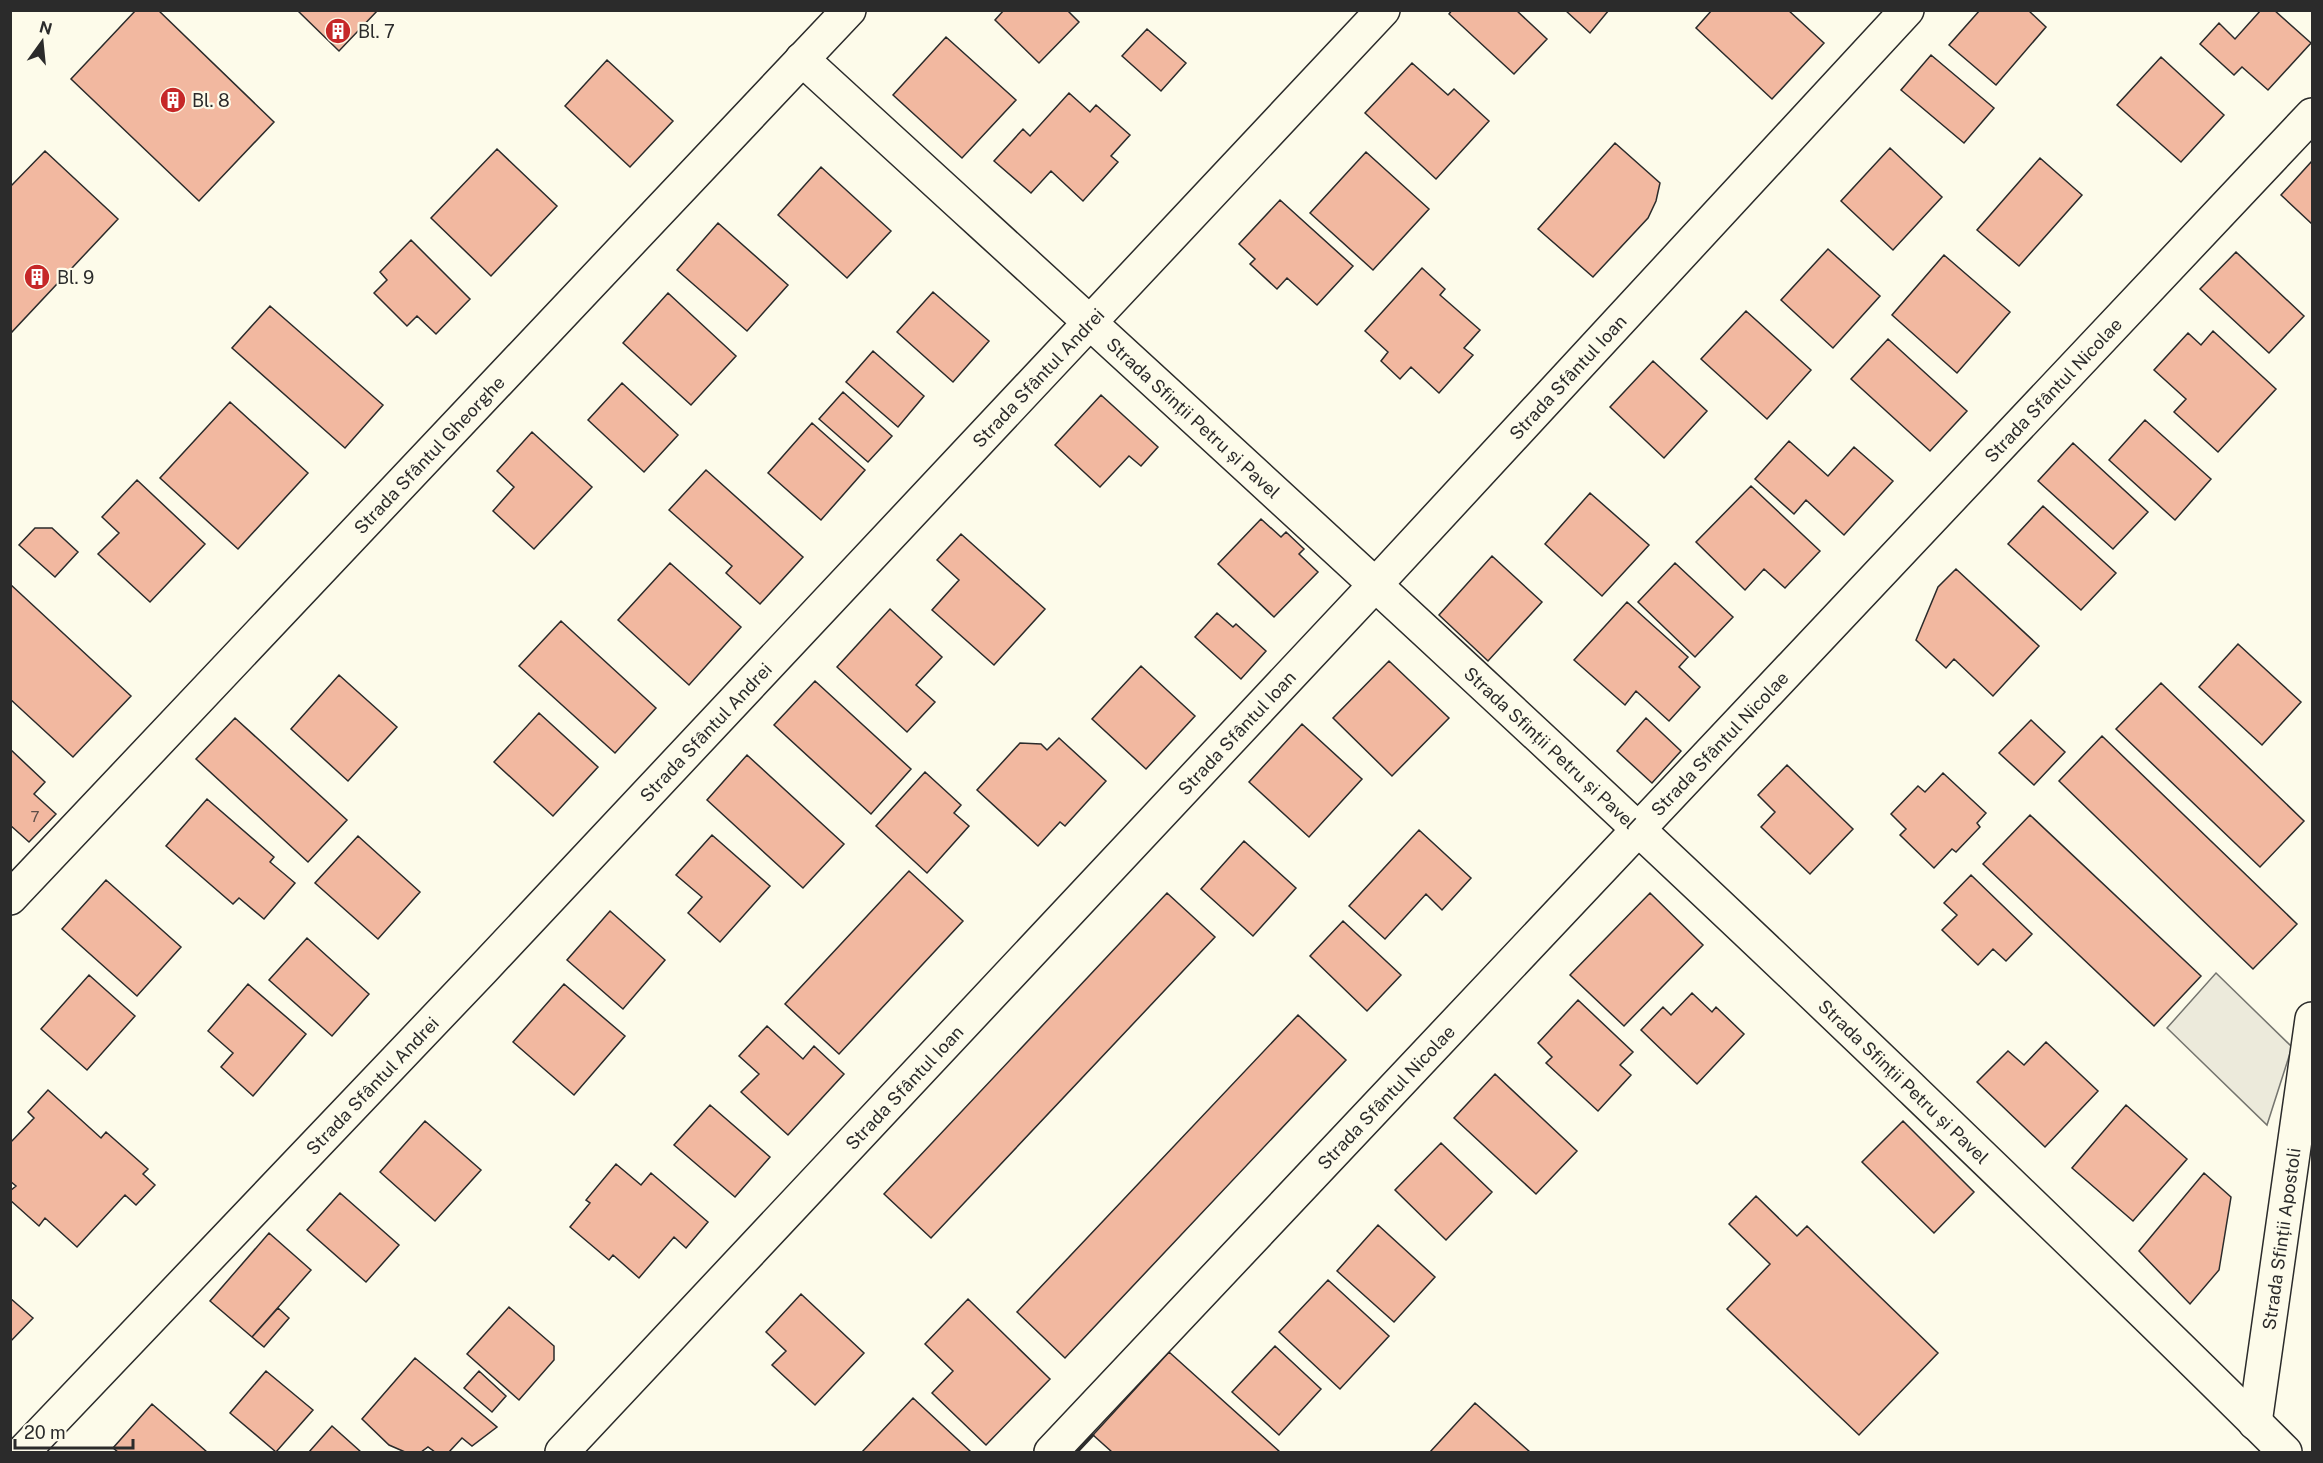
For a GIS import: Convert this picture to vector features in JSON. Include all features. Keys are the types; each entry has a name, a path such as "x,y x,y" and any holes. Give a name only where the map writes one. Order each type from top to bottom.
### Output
{"street":[{"name":"Strada Sfântul Gheorghe","path":"10,898 849,10"},
{"name":"Strada Sfântul Andrei","path":"23,1452 491,960 1383,10"},
{"name":"Strada Sfântul Ioan","path":"562,1452 1375,585 1907,10"},
{"name":"Strada Sfinții Petru și Pavel","path":"802,59 1639,830 2082,1251 2285,1452"},
{"name":"Strada Sfântul Nicolae","path":"1051,1452 2313,115"},
{"name":"Strada Sfinții Apostoli","path":"2255,1423 2313,1019"}],"shaded area":[{"path":"2216,973 2292,1047 2267,1125 2167,1028"}],"building":[{"name":"Bl. 8","path":"136,10 158,10 274,122 199,201 71,79"},
{"name":"Bl. 7","path":"297,10 378,10 339,51"},
{"path":"1004,10 1067,10 1079,22 1039,63 995,20"},
{"path":"1452,10 1516,10 1547,39 1514,74 1449,14"},
{"path":"1565,10 1609,10 1590,33"},
{"path":"1712,10 1788,10 1824,43 1772,99 1696,28"},
{"path":"1980,10 2028,10 2046,27 1996,85 1949,45"},
{"path":"2261,10 2274,10 2311,43 2268,90 2242,67 2234,75 2200,44 2219,23 2235,39"},
{"path":"1147,29 1186,63 1161,91 1122,56"},
{"path":"946,37 1016,100 962,158 893,95"},
{"path":"1931,55 1994,108 1964,143 1901,90"},
{"path":"2161,57 2224,115 2181,162 2117,105"},
{"path":"607,60 673,121 630,167 565,106"},
{"path":"1412,63 1448,95 1454,89 1489,121 1436,179 1365,113"},
{"path":"1069,93 1090,112 1096,105 1130,135 1111,156 1118,162 1083,201 1051,171 1031,193 994,161 1023,129 1030,136"},
{"path":"1615,143 1660,183 1656,201 1648,218 1593,277 1538,229"},
{"path":"1890,148 1942,197 1893,250 1841,201"},
{"path":"497,149 557,206 491,276 431,218"},
{"name":"Bl. 9","path":"45,151 118,219 10,334 10,187"},
{"path":"1366,152 1429,209 1373,270 1310,213"},
{"path":"2040,158 2082,195 2019,266 1977,230"},
{"path":"2312,161 2312,224 2281,195"},
{"path":"821,167 891,231 847,278 778,215"},
{"path":"1280,200 1353,266 1317,305 1287,278 1277,289 1250,264 1255,259 1239,244"},
{"path":"718,223 788,285 747,331 677,270"},
{"path":"411,240 470,299 436,334 417,316 407,326 374,293 387,280 380,272"},
{"path":"1828,249 1880,296 1833,348 1781,300"},
{"path":"2236,252 2304,316 2269,353 2200,289"},
{"path":"1944,255 2010,312 1957,373 1892,315"},
{"path":"1422,268 1445,289 1440,295 1480,330 1464,348 1473,355 1439,393 1411,367 1400,379 1381,361 1388,352 1365,331"},
{"path":"933,292 989,341 953,382 897,332"},
{"path":"668,293 736,356 691,405 623,343"},
{"path":"270,306 383,405 345,448 232,348"},
{"path":"1746,311 1811,370 1767,419 1701,359"},
{"path":"2213,331 2276,389 2218,452 2174,412 2186,399 2154,370 2188,333 2201,345"},
{"path":"1888,339 1967,411 1930,451 1851,379"},
{"path":"873,351 924,396 898,427 846,382"},
{"path":"1653,361 1707,411 1664,458 1610,407"},
{"path":"622,383 678,435 644,472 588,420"},
{"path":"843,392 892,436 868,462 819,419"},
{"path":"1101,395 1158,447 1141,466 1129,456 1100,487 1055,445"},
{"path":"230,402 308,473 238,549 160,478"},
{"path":"2145,420 2211,479 2175,520 2109,460"},
{"path":"812,423 865,470 821,520 768,473"},
{"path":"532,432 592,487 534,549 493,511 514,487 497,471"},
{"path":"1789,441 1828,476 1854,447 1893,481 1844,535 1806,500 1794,514 1755,479"},
{"path":"2073,443 2148,512 2113,549 2038,481"},
{"path":"706,470 803,557 760,604 726,573 732,566 669,510"},
{"path":"137,480 205,544 150,602 98,554 119,533 102,517"},
{"path":"1751,486 1820,551 1785,588 1764,569 1745,590 1696,542"},
{"path":"1590,493 1649,545 1602,596 1545,544"},
{"path":"2043,506 2116,573 2081,610 2008,544"},
{"path":"1261,519 1281,537 1286,532 1304,549 1299,554 1318,572 1274,617 1218,564"},
{"path":"35,528 52,528 78,552 55,577 19,545"},
{"path":"961,534 1045,609 994,665 932,610 959,580 937,560"},
{"path":"1492,556 1542,602 1488,661 1439,615"},
{"path":"670,563 741,627 689,685 618,620"},
{"path":"1675,563 1733,617 1695,657 1638,602"},
{"path":"1956,569 2039,646 1993,696 1954,659 1946,668 1916,640 1938,587"},
{"path":"10,584 131,696 73,757 10,699"},
{"path":"1627,602 1688,657 1679,667 1700,687 1669,721 1636,691 1625,705 1574,660"},
{"path":"890,609 942,657 916,685 935,702 907,732 837,667"},
{"path":"1217,613 1233,627 1236,624 1266,651 1241,679 1195,637"},
{"path":"561,621 656,708 615,753 519,666"},
{"path":"2238,644 2301,702 2262,745 2199,687"},
{"path":"1389,661 1449,718 1392,776 1333,718"},
{"path":"1141,666 1195,716 1146,769 1092,719"},
{"path":"339,675 397,727 348,781 291,729"},
{"path":"815,681 911,769 871,814 774,725"},
{"path":"2161,683 2304,821 2260,867 2116,729"},
{"path":"539,713 598,767 553,816 494,762"},
{"path":"235,718 347,820 308,862 196,759"},
{"path":"1646,718 1681,751 1652,783 1617,751"},
{"path":"2031,720 2065,752 2034,785 1999,753"},
{"path":"1302,724 1362,779 1309,837 1249,782"},
{"path":"2102,736 2297,924 2253,969 2059,781"},
{"path":"1059,738 1106,781 1065,826 1060,822 1038,846 977,790 1020,743 1041,744 1047,750"},
{"path":"10,749 45,782 34,794 56,814 29,842 10,825"},
{"path":"747,755 844,844 803,888 707,800"},
{"path":"1787,765 1853,829 1810,874 1761,827 1775,812 1758,795"},
{"path":"925,772 961,805 954,813 969,826 927,873 876,826"},
{"path":"1943,773 1986,813 1977,823 1980,827 1956,852 1952,849 1934,868 1900,835 1906,829 1891,814 1918,786 1925,792"},
{"path":"207,799 274,857 270,862 295,883 264,919 239,898 233,904 166,846"},
{"path":"2030,815 2201,976 2154,1026 1983,864"},
{"path":"1419,830 1471,878 1442,910 1426,894 1385,939 1349,906"},
{"path":"712,835 770,886 720,942 688,913 702,897 676,875"},
{"path":"358,836 420,892 378,939 315,883"},
{"path":"1244,841 1296,888 1253,936 1201,889"},
{"path":"909,871 963,921 839,1054 785,1004"},
{"path":"1971,875 2032,934 2006,961 1993,949 1978,965 1942,930 1957,915 1944,903"},
{"path":"106,880 181,947 137,996 62,929"},
{"path":"1167,893 1215,937 931,1238 884,1194"},
{"path":"1650,893 1703,945 1624,1026 1570,975"},
{"path":"610,911 665,960 623,1009 567,960"},
{"path":"1343,921 1401,975 1367,1011 1310,956"},
{"path":"307,938 369,994 332,1036 269,980"},
{"path":"89,975 135,1016 87,1070 41,1029"},
{"path":"248,984 306,1034 253,1096 221,1067 233,1053 208,1031"},
{"path":"564,984 625,1036 574,1095 513,1042"},
{"path":"1692,993 1712,1012 1716,1007 1744,1034 1697,1084 1641,1030 1663,1007 1671,1015"},
{"path":"1578,1000 1633,1052 1620,1065 1631,1075 1598,1111 1546,1063 1552,1057 1538,1043"},
{"path":"1298,1015 1346,1060 1065,1358 1017,1312"},
{"path":"767,1026 803,1059 814,1046 844,1074 788,1135 741,1092 759,1074 739,1056"},
{"path":"2046,1042 2098,1091 2045,1147 1977,1082 2008,1051 2024,1065"},
{"path":"1495,1074 1577,1151 1536,1194 1454,1118"},
{"path":"48,1090 101,1138 106,1132 148,1169 143,1174 155,1185 136,1205 125,1195 77,1247 45,1218 39,1226 10,1200 10,1191 16,1186 10,1181 10,1143 34,1118 28,1112"},
{"path":"710,1105 770,1157 735,1197 674,1145"},
{"path":"2126,1105 2187,1159 2133,1221 2072,1168"},
{"path":"425,1121 481,1170 435,1221 380,1172"},
{"path":"1903,1121 1974,1192 1934,1233 1862,1162"},
{"path":"1441,1143 1492,1192 1446,1240 1395,1190"},
{"path":"616,1164 641,1185 651,1173 708,1222 686,1248 674,1237 639,1278 613,1255 609,1260 570,1227 590,1203 586,1200"},
{"path":"2204,1173 2231,1197 2219,1270 2190,1304 2139,1251"},
{"path":"340,1193 399,1245 366,1282 307,1230"},
{"path":"1756,1196 1797,1236 1807,1226 1938,1353 1859,1435 1727,1309 1770,1264 1729,1224"},
{"path":"1378,1225 1435,1277 1394,1322 1337,1271"},
{"path":"269,1233 311,1270 252,1337 210,1301"},
{"path":"1328,1280 1389,1336 1340,1389 1279,1332"},
{"path":"801,1294 864,1353 815,1405 772,1365 786,1351 766,1332"},
{"path":"10,1298 33,1318 10,1342"},
{"path":"968,1299 1050,1379 986,1445 932,1393 953,1371 925,1344"},
{"path":"509,1307 554,1346 554,1360 519,1400 467,1354"},
{"path":"278,1308 289,1318 264,1347 252,1337"},
{"path":"1275,1346 1321,1389 1279,1435 1232,1392"},
{"path":"1169,1352 1280,1452 1112,1452 1093,1435"},
{"path":"415,1358 497,1427 472,1446 462,1438 449,1452 435,1452 428,1447 421,1452 405,1452 389,1445 362,1419"},
{"path":"266,1371 313,1410 276,1452 230,1413"},
{"path":"479,1371 506,1396 492,1412 464,1388"},
{"path":"913,1398 971,1452 862,1452"},
{"path":"1475,1403 1530,1452 1430,1452"},
{"path":"152,1404 207,1452 118,1452 113,1448"},
{"path":"332,1426 361,1452 309,1452"}],"wall":[{"path":"1077,1452 1093,1435"}],"place":[{"name":"Bl. 7","path":"338,31"},
{"name":"Bl. 8","path":"173,100"},
{"name":"Bl. 9","path":"37,277"}]}
